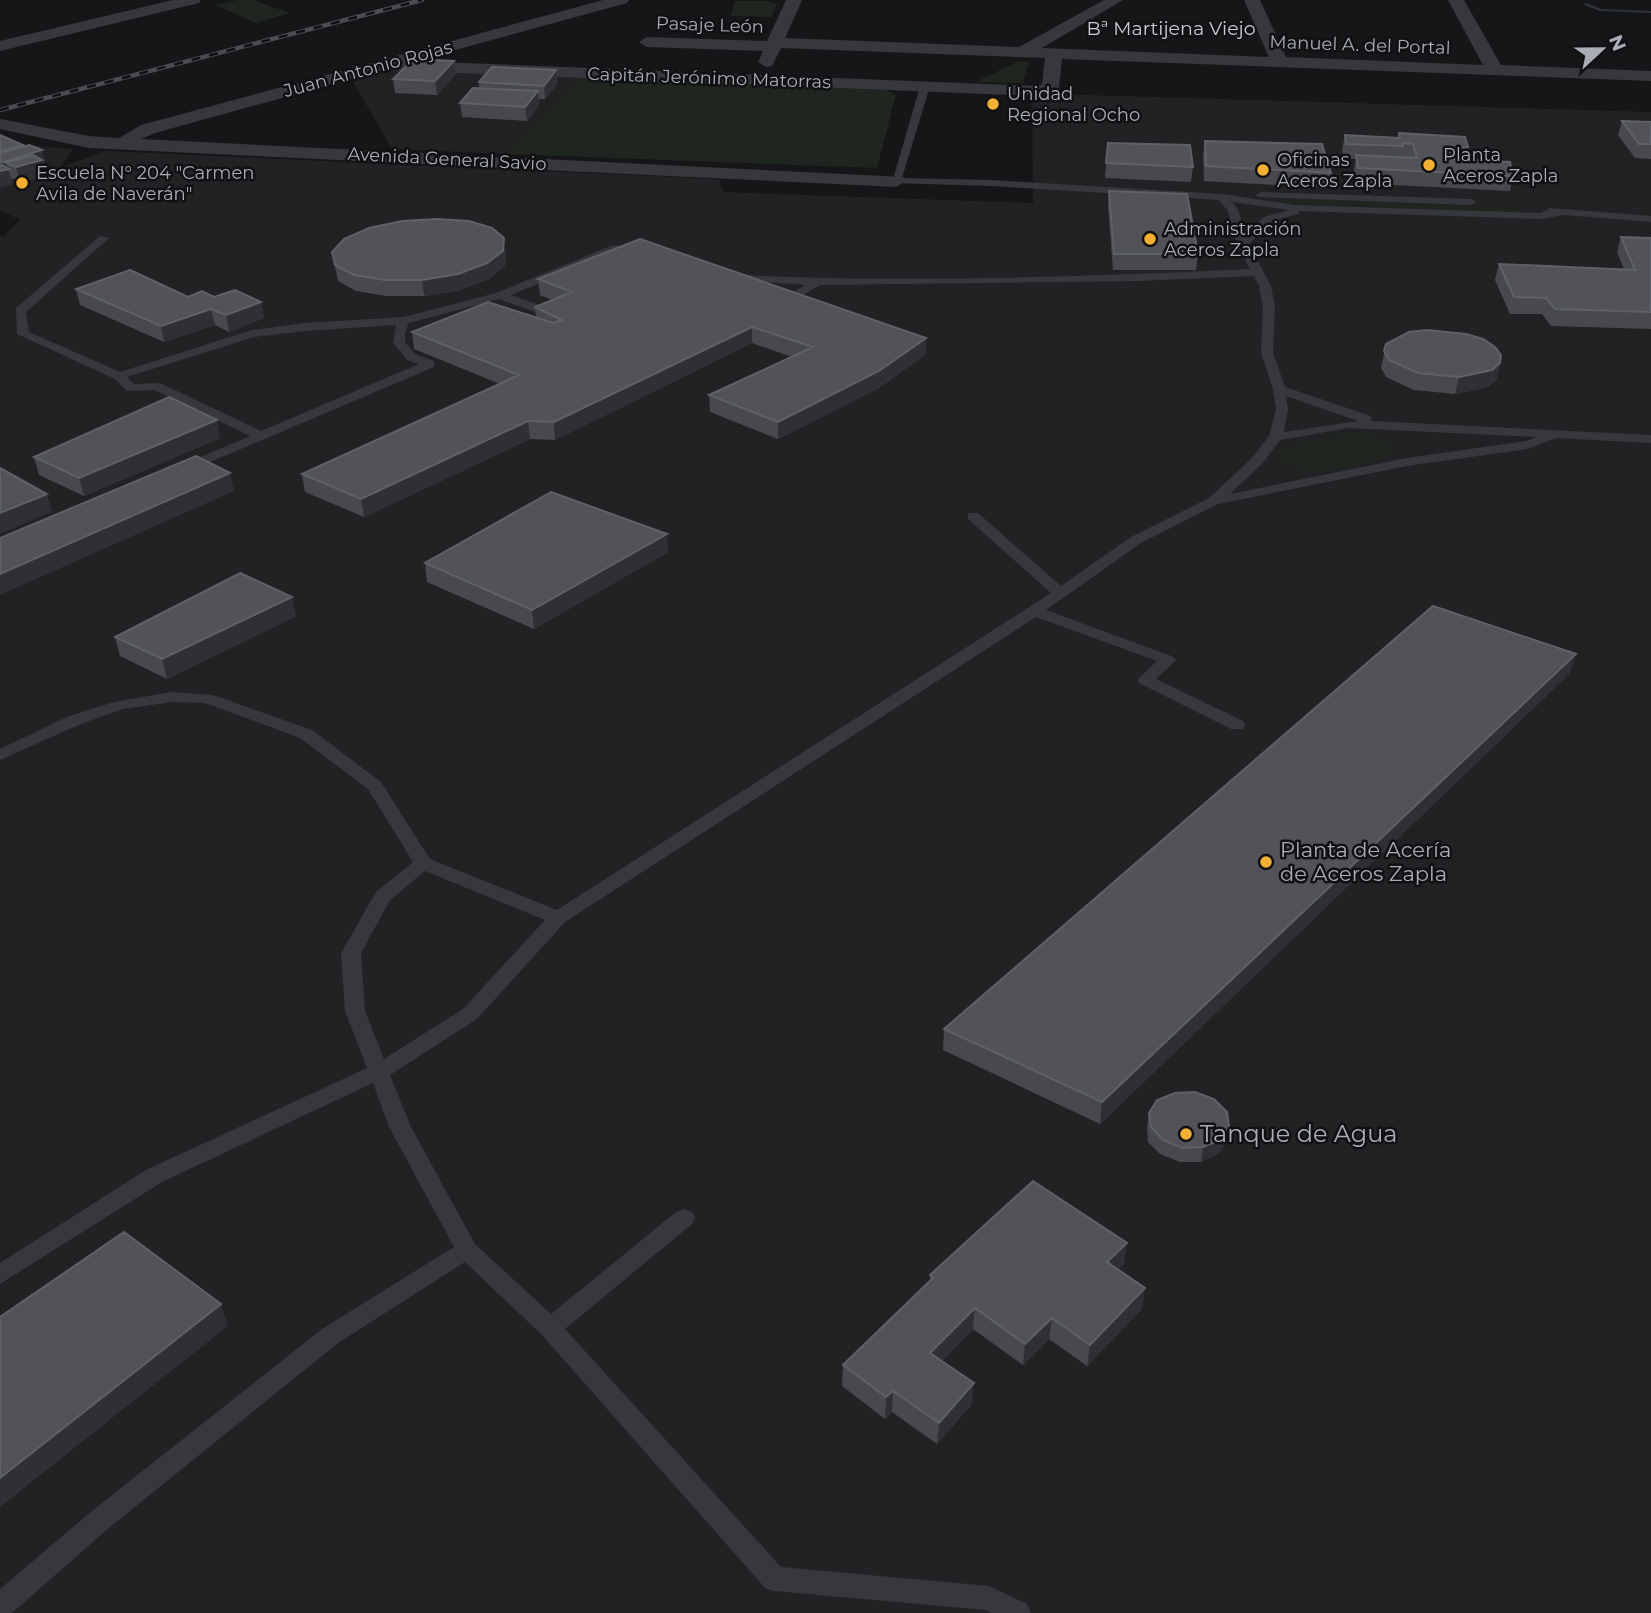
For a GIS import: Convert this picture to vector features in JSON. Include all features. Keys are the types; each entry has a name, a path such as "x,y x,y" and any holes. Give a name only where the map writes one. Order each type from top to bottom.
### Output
{"street":[{"path":"0,46 193,0"},
{"name":"Juan Antonio Rojas","path":"117,144 148,129 621,0"},
{"path":"757,80 794,0"},
{"path":"920,103 1021,53 1115,0"},
{"path":"1252,0 1280,63"},
{"path":"1456,0 1495,70"},
{"path":"467,69 501,32"},
{"name":"Pasaje León","path":"647,41 773,45"},
{"name":"Manuel A. del Portal","path":"773,45 1651,76"},
{"name":"Capitán Jerónimo Matorras","path":"380,65 1038,91 1051,88 1054,54"},
{"name":"Avenida General Savio","path":"0,124 74,141 117,144 895,181"}],"lane":[{"path":"925,86 895,181 991,183 1222,197 1280,206 1318,208 1541,216 1561,213"},
{"path":"1222,197 1279,194 1456,201 1561,213 1651,219"},
{"path":"1214,501 1257,461 1276,437 1282,409 1279,389 1267,353 1269,307 1265,286 1243,244 1233,210 1222,197"},
{"path":"1243,244 1273,216 1318,208"},
{"path":"104,239 20,311 23,334 119,376 131,388 156,386 260,436"},
{"path":"119,376 252,334 305,327 404,321 500,295 615,248 632,246 651,250"},
{"path":"730,277 762,281 817,282 1139,278 1258,272"},
{"path":"784,302 817,282"},
{"path":"500,295 550,313"},
{"path":"173,474 430,364 411,357 399,343 399,332 404,321"},
{"path":"1279,389 1332,409 1389,425"},
{"path":"1276,437 1349,424 1651,439"},
{"path":"0,1275 154,1176 380,1071 470,1014 558,918 1035,611 1136,540 1214,501 1407,462 1528,445 1560,433"},
{"path":"973,516 1060,593"},
{"path":"1035,611 1168,660 1145,680 1237,725"},
{"path":"0,755 75,720 120,705 172,697 206,698 306,734 374,786 424,863 558,918"},
{"path":"424,863 383,896 351,953 355,1011 400,1127 467,1250 550,1328 775,1579 989,1598 1018,1613"},
{"path":"550,1328 684,1218"},
{"path":"0,1605 101,1519 330,1336 467,1250"}],"shaded area":[{"path":"253,0 290,13 256,23 215,5"},
{"path":"735,1 767,1 777,4 772,17 731,16"},
{"path":"1019,61 1029,62 1023,83 976,82"},
{"path":"394,68 581,77 506,154 392,149 352,80"},
{"path":"581,77 885,90 896,94 877,168 506,154"},
{"path":"1054,94 1651,112 1651,1613 0,1613 0,236 4,236 20,220 0,210 0,143 73,149 58,171 106,151 719,179 723,192 1033,203 1032,96"},
{"path":"1276,198 1520,210 1518,213 1495,213 1280,202"},
{"path":"1353,432 1375,435 1390,444 1392,452 1388,457 1317,471 1290,466 1278,459 1280,450 1288,446"}],"building":[{"path":"414,59 454,61 435,81 393,79"},
{"path":"492,67 556,70 544,86 479,82"},
{"path":"473,88 538,91 525,107 460,103"},
{"path":"1622,121 1651,122 1651,144 1639,144"},
{"path":"1399,133 1465,137 1468,147 1446,146 1451,159 1510,162 1513,176 1358,168 1356,155 1417,158 1413,144 1346,144 1345,135 1400,138"},
{"path":"0,135 23,145 0,151"},
{"path":"1205,141 1322,144 1331,173 1206,166"},
{"path":"1108,143 1190,145 1193,167 1106,163"},
{"path":"29,145 42,150 0,163 0,153"},
{"path":"33,155 42,160 16,167 6,163"},
{"path":"2,165 9,169 0,171"},
{"name":"Administración Aceros Zapla","path":"1109,191 1187,194 1198,254 1114,254"},
{"path":"402,221 469,221 492,228 504,238 503,251 487,263 458,274 422,280 385,280 354,275 335,265 332,252 344,239 369,228"},
{"path":"1621,237 1651,238 1651,312 1555,309 1546,298 1514,297 1499,264 1635,270"},
{"path":"640,239 926,338 879,371 778,422 709,395 813,347 752,327 554,422 528,421 361,499 302,474 519,375 412,332 488,302 553,323 562,320 535,307 572,292 538,279"},
{"path":"130,270 188,297 202,291 214,297 235,290 261,302 226,315 211,309 161,326 76,289"},
{"path":"1427,330 1466,334 1483,339 1501,355 1500,363 1492,370 1459,377 1418,373 1389,360 1384,351 1386,344 1409,332"},
{"path":"169,397 217,420 79,478 34,457"},
{"path":"196,456 230,473 0,574 0,538"},
{"path":"0,468 47,494 0,513"},
{"path":"551,492 667,534 532,610 425,563"},
{"path":"240,573 292,597 162,659 115,637"},
{"name":"Planta de Acería de Aceros Zapla","path":"1433,606 1576,654 1102,1102 944,1029"},
{"name":"Tanque de Agua","path":"1195,1092 1214,1099 1227,1112 1229,1126 1220,1140 1203,1147 1182,1148 1163,1140 1151,1127 1149,1113 1157,1100 1175,1093"},
{"path":"1033,1181 1127,1243 1107,1262 1145,1288 1090,1345 1052,1318 1025,1344 975,1308 930,1353 974,1383 939,1423 893,1391 886,1397 843,1365 933,1278 930,1275"},
{"path":"124,1232 221,1304 0,1478 0,1317"}],"waterway":[{"path":"1586,4 1600,10 1651,12"}],"railway":[{"path":"0,110 422,0"}],"place":[{"name":"Unidad Regional Ocho","path":"993,104"},
{"name":"Planta Aceros Zapla","path":"1429,165"},
{"name":"Oficinas Aceros Zapla","path":"1263,170"},
{"name":"Escuela N° 204 \"Carmen Avila de Naverán\"","path":"22,183"},
{"name":"Administración Aceros Zapla","path":"1150,239"},
{"name":"Planta de Acería de Aceros Zapla","path":"1266,862"},
{"name":"Tanque de Agua","path":"1186,1134"}],"district":[{"name":"Bª Martijena Viejo","path":"1171,28"}]}
